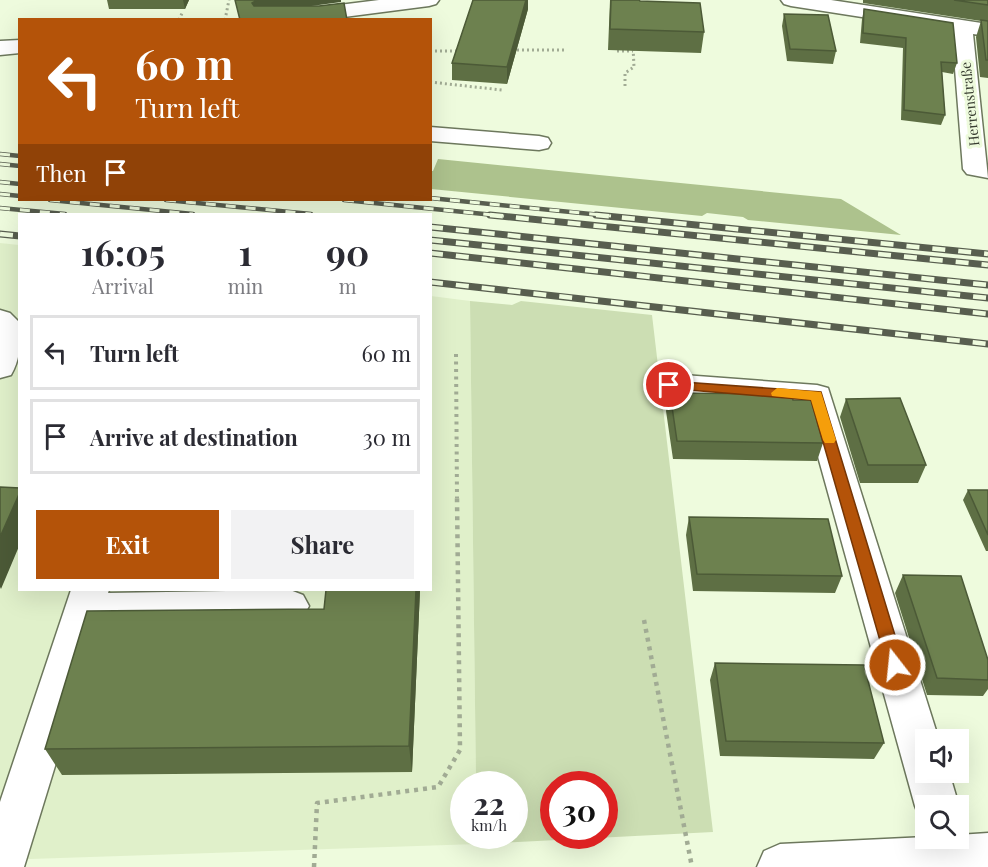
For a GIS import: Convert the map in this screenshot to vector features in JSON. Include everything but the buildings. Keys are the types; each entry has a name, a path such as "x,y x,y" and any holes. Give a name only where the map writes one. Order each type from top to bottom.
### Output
{"street":[{"path":"299,18 379,13 429,0"},
{"path":"791,0 988,30"},
{"name":"Herrenstraße","path":"962,27 976,169 988,170"},
{"path":"0,48 18,46"},
{"path":"432,134 539,142"},
{"path":"0,320 12,333 0,367"},
{"path":"669,385 817,396 915,730"},
{"path":"1,867 87,600 290,606"},
{"path":"780,867 962,851"}],"path":[{"path":"225,18 229,0"},
{"path":"180,18 183,11"},
{"path":"625,86 625,73 634,67 633,43"},
{"path":"509,50 565,50"},
{"path":"432,51 464,51"},
{"path":"617,51 633,51"},
{"path":"432,83 502,90"},
{"path":"314,867 317,803 438,787 460,750 456,354"},
{"path":"644,620 692,867"}],"shaded area":[{"path":"438,159 841,199 901,235 748,220 743,217 707,213 702,216 432,189 433,171"},
{"path":"0,243 18,245 18,591 432,591 432,296 470,301 476,771 450,771 450,845 0,860"},
{"path":"470,301 512,305 521,301 652,315 713,832 618,837 618,771 540,771 540,841 528,841 528,771 476,771"}],"railway":[{"path":"0,154 18,156"},
{"path":"0,164 18,166"},
{"path":"0,182 18,184"},
{"path":"0,194 18,196"},
{"path":"432,198 611,216"},
{"path":"60,201 183,213"},
{"path":"176,201 301,213"},
{"path":"354,201 504,216"},
{"path":"0,208 54,213"},
{"path":"490,215 988,265"},
{"path":"596,215 988,254"},
{"path":"432,227 988,285"},
{"path":"0,234 18,236"},
{"path":"432,240 988,298"},
{"path":"432,253 988,314"},
{"path":"432,282 988,344"}],"slow traffic":[{"path":"777,393 817,396 830,440"}],"route":[{"path":"669,385 817,396 895,665"}]}
